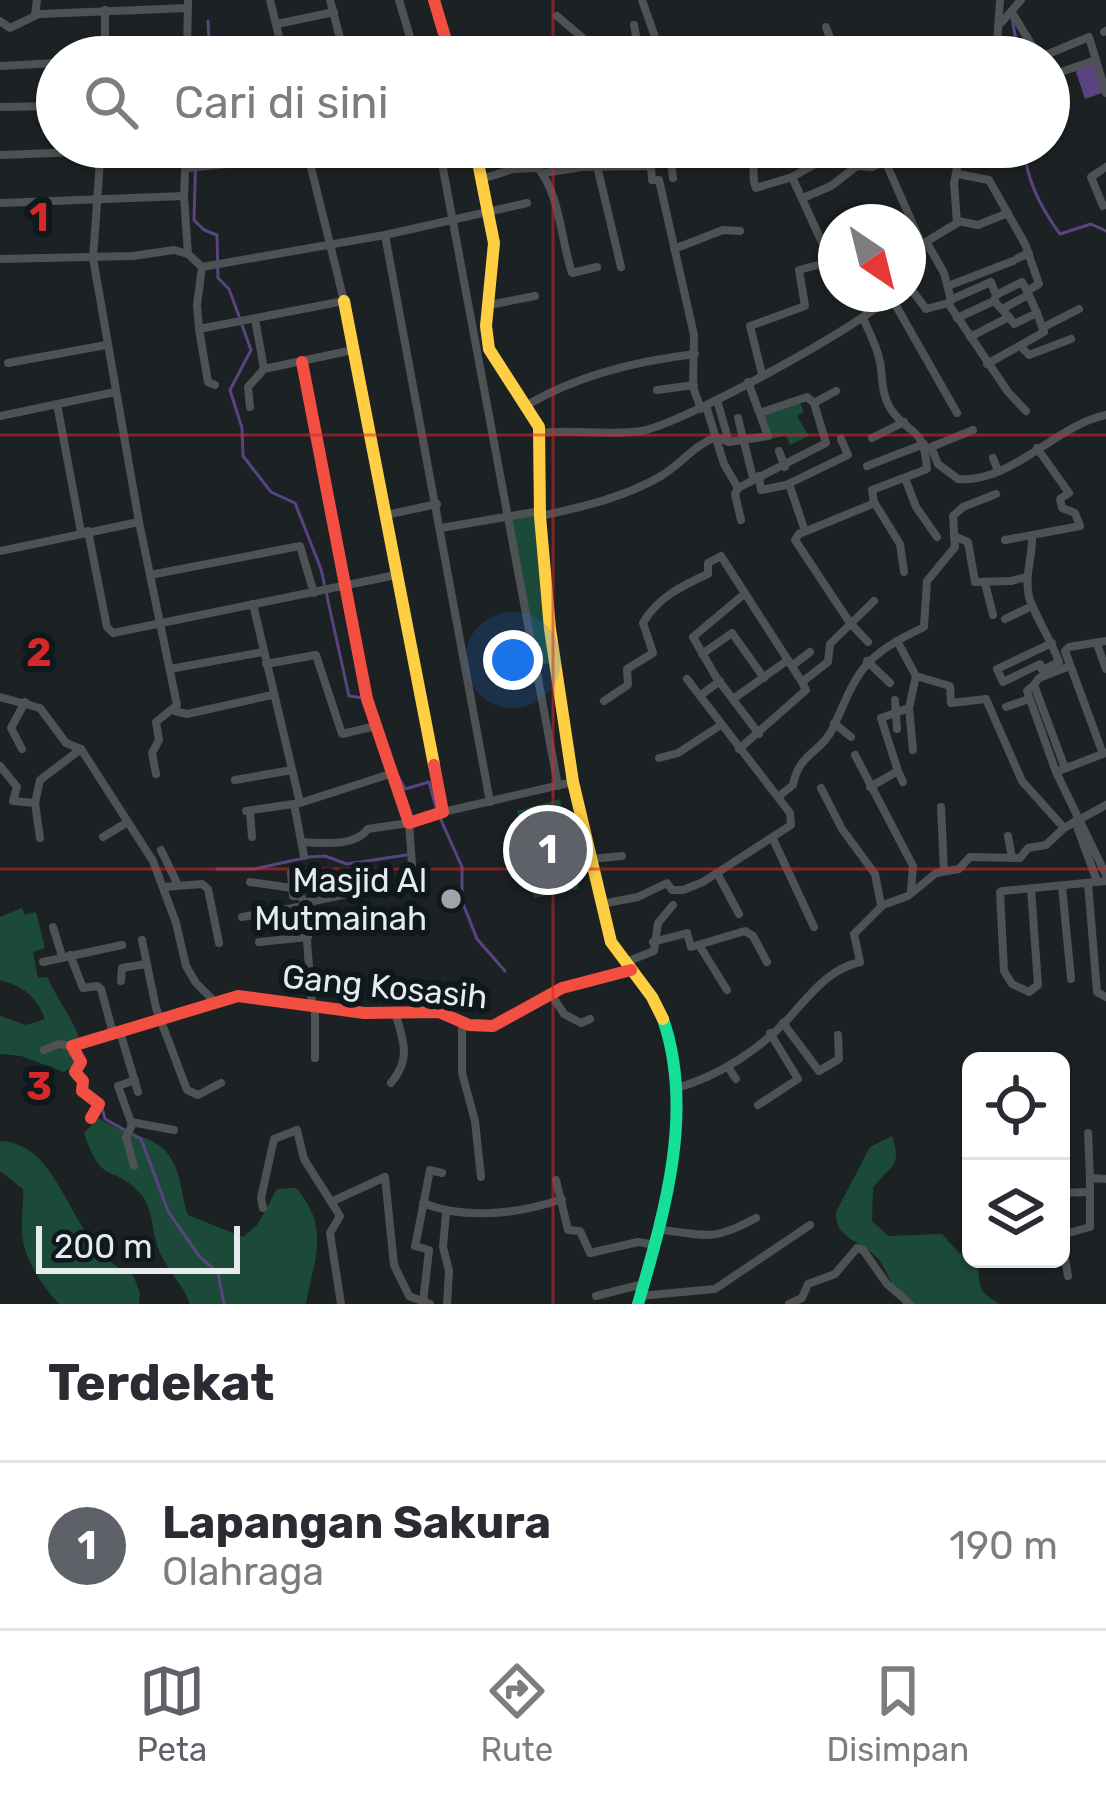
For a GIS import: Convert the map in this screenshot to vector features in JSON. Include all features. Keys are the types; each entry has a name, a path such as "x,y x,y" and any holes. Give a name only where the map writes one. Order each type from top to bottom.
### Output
{"street":[{"path":"35,15 37,0"},
{"path":"270,0 279,36"},
{"path":"330,0 340,36"},
{"path":"399,0 410,36"},
{"path":"434,0 445,36"},
{"path":"642,0 655,36"},
{"path":"1000,0 1023,36"},
{"path":"1002,36 1021,0"},
{"path":"0,21 10,28 35,15 188,4 187,36"},
{"path":"105,10 105,36"},
{"path":"277,25 334,13"},
{"path":"557,16 580,36"},
{"path":"634,25 636,36"},
{"path":"826,27 829,36"},
{"path":"1070,44 1088,37 1106,93"},
{"path":"1070,69 1096,60"},
{"path":"0,66 36,64"},
{"path":"0,107 36,106"},
{"path":"0,155 36,153"},
{"path":"1102,206 1091,178 1106,167"},
{"path":"100,168 94,257 106,345 175,710"},
{"path":"188,254 184,196 194,168"},
{"path":"311,168 344,301 429,726 439,813"},
{"path":"444,168 558,787"},
{"path":"480,168 494,259 484,322 490,354 500,375 527,405 540,433 540,513 557,691 573,782 611,942 652,997 665,1024 677,1088 662,1230 640,1295"},
{"path":"543,168 572,273 597,268"},
{"path":"482,179 513,169 570,168"},
{"path":"597,168 622,267"},
{"path":"651,168 652,180 659,180 694,335 694,385 724,464 740,486 761,490 789,484 848,455 842,439"},
{"path":"672,168 673,178"},
{"path":"757,168 754,187 809,168"},
{"path":"803,198 854,168"},
{"path":"891,168 907,204"},
{"path":"958,221 954,183 959,168"},
{"path":"958,174 987,178 1029,253 1039,284 970,337"},
{"path":"793,177 818,233"},
{"path":"0,203 184,196"},
{"path":"202,267 385,235 527,203"},
{"path":"926,243 958,221 978,225 1008,213"},
{"path":"674,249 723,230 740,231"},
{"path":"385,235 490,802"},
{"path":"926,246 948,286 957,318 1026,411"},
{"path":"0,259 174,250 188,254 202,267"},
{"path":"948,286 1029,253"},
{"path":"762,374 750,326 805,306 799,270 818,265"},
{"path":"202,267 196,305 208,382 215,385"},
{"path":"926,309 991,282 995,298 1014,325 1037,313"},
{"path":"957,318 1022,282 1044,327 1042,334 988,364"},
{"path":"488,306 535,296"},
{"path":"199,329 344,301"},
{"path":"1044,327 1079,309"},
{"path":"540,433 644,431 703,408 869,312"},
{"path":"901,312 957,413"},
{"path":"862,317 880,360 885,400 924,444 927,469"},
{"path":"255,319 264,369"},
{"path":"1020,346 1031,355 1071,339"},
{"path":"8,363 106,345"},
{"path":"250,407 248,387 264,369 353,350"},
{"path":"527,405 600,372 695,354"},
{"path":"302,362 328,591"},
{"path":"442,528 611,497 649,483 716,436 730,442 770,434 748,382"},
{"path":"657,390 694,385"},
{"path":"814,403 836,391"},
{"path":"0,416 115,392"},
{"path":"741,520 735,494 740,486 826,443 814,403 806,397 760,413"},
{"path":"717,400 730,442"},
{"path":"56,404 108,629 118,633 396,575"},
{"path":"973,430 933,446 938,464 951,476 965,480 998,470 1080,422 1106,415"},
{"path":"738,418 761,490"},
{"path":"872,438 904,422"},
{"path":"867,466 924,444"},
{"path":"1004,540 1080,526 1075,513 1062,508 1060,500 1069,493 1037,448"},
{"path":"778,451 785,467"},
{"path":"993,458 998,470"},
{"path":"904,572 900,544 874,502 872,490 938,464"},
{"path":"904,478 916,507 937,537"},
{"path":"789,484 805,532"},
{"path":"778,797 795,783 867,661 924,627 927,581 954,550 952,516 996,494"},
{"path":"868,642 850,623 795,537 874,502"},
{"path":"384,515 437,504"},
{"path":"0,551 139,522"},
{"path":"954,536 968,542 973,580 985,583 1027,577"},
{"path":"1032,536 1027,577 1032,605 1052,643 1059,662 1042,670 1040,664 1003,682 997,669 1052,643"},
{"path":"149,575 300,546 328,591 409,823 414,893"},
{"path":"604,701 628,685 627,669 652,653 644,619 666,597 708,574 710,562 722,556 806,689 739,749"},
{"path":"985,583 993,616"},
{"path":"743,595 694,634 702,654 759,734"},
{"path":"802,682 828,662 827,648 874,601"},
{"path":"253,604 292,770 304,856"},
{"path":"1005,619 1032,605"},
{"path":"702,654 732,633 764,678"},
{"path":"897,641 916,676 909,709 913,750"},
{"path":"1061,770 1105,753 1065,651 1101,642 1106,669"},
{"path":"170,669 263,652"},
{"path":"733,699 810,652"},
{"path":"266,664 316,655 342,734 376,726"},
{"path":"867,661 890,683"},
{"path":"1061,770 1027,689 1039,678 1070,666"},
{"path":"916,676 950,686 951,703 986,699 1022,781 1064,828"},
{"path":"601,904 644,896 667,883 672,890 683,890 773,839 788,829 792,819 687,680"},
{"path":"701,695 720,681"},
{"path":"1034,685 1099,880 1097,992 1106,997"},
{"path":"175,710 187,714 272,695"},
{"path":"0,697 40,708 66,743 81,749 153,861 186,966 214,1002"},
{"path":"1006,707 1029,699"},
{"path":"895,700 898,729"},
{"path":"22,749 11,728 25,702"},
{"path":"903,782 881,718 909,709"},
{"path":"156,775 152,753 159,740 156,722 175,710"},
{"path":"834,723 851,737"},
{"path":"659,758 678,753 721,725"},
{"path":"40,838 35,803 40,780 81,749"},
{"path":"855,755 913,866 911,893"},
{"path":"0,766 16,787 13,801 35,803"},
{"path":"235,780 292,770"},
{"path":"870,787 898,771"},
{"path":"251,837 248,811 297,804 390,774"},
{"path":"303,842 339,843 362,837 365,830 573,782"},
{"path":"821,788 842,829 875,874 881,906"},
{"path":"677,1088 728,1067 783,1023 838,969 860,962 854,934 881,906 911,893 936,873 959,869 970,857 1021,857 1031,847 1046,845 1076,817 1106,805"},
{"path":"941,807 944,871"},
{"path":"103,837 127,824"},
{"path":"1008,836 1012,858"},
{"path":"773,839 814,928"},
{"path":"161,850 177,884"},
{"path":"590,860 622,856"},
{"path":"291,873 292,896 301,896 304,904 315,1058"},
{"path":"717,873 740,914"},
{"path":"1031,888 1038,985 1029,992 1012,984 1004,971 998,895 1031,888 1099,880"},
{"path":"250,882 292,888"},
{"path":"164,887 202,884 208,889 219,943"},
{"path":"1062,886 1071,980"},
{"path":"242,916 371,889"},
{"path":"628,967 654,951 658,923 673,904"},
{"path":"53,927 83,988 101,989 138,1092"},
{"path":"653,942 687,933 691,947 745,931 753,936 767,962"},
{"path":"259,942 308,937"},
{"path":"142,940 160,1020 190,1094 221,1082"},
{"path":"44,962 122,945"},
{"path":"699,945 727,990"},
{"path":"121,981 122,968 146,964"},
{"name":"Gang Kosasih","path":"72,1046 238,996 439,1012 477,1026 500,1025 550,994 628,967"},
{"path":"550,994 575,1023 590,1019"},
{"path":"391,1083 406,1053 395,1012"},
{"path":"462,1022 462,1073 475,1121 482,1177"},
{"path":"783,1023 819,1071 839,1058 838,1035"},
{"path":"758,1106 798,1079 770,1033"},
{"path":"44,1050 59,1044 72,1046 82,1066 75,1072 99,1104 91,1118"},
{"path":"728,1067 736,1079"},
{"path":"134,1080 118,1086 131,1126 126,1137 134,1166"},
{"path":"131,1126 173,1130"},
{"path":"263,1208 274,1139 297,1130 304,1159 340,1216 330,1233 341,1304"},
{"path":"1070,1233 1090,1227 1088,1132"},
{"path":"332,1201 385,1177 394,1265 409,1296 427,1303 429,1250 416,1246 430,1169 442,1173"},
{"path":"1090,1178 1106,1179"},
{"path":"556,1180 568,1230 580,1231 590,1253 638,1241 658,1245"},
{"path":"1070,1193 1089,1192"},
{"path":"422,1203 446,1213 525,1211 562,1199"},
{"path":"446,1213 447,1304"},
{"path":"662,1230 713,1237 756,1218"},
{"path":"596,1296 715,1288 810,1226"},
{"path":"789,1304 802,1298 808,1284 838,1271 857,1248 905,1303"},
{"path":"1067,1268 1068,1276"}],"green space":[{"path":"798,398 804,412 797,416 809,436 790,445 786,435 772,439 762,412"},
{"path":"538,513 550,663 536,666 511,518"},
{"path":"560,799 579,889 534,898 517,811"},
{"path":"22,908 25,915 36,912 45,948 33,952 38,978 47,977 82,1048 83,1059 64,1072 21,1056 0,1054 0,1016 26,1025 45,1019 28,994 0,980 0,917"},
{"path":"99,1118 166,1151 178,1173 188,1215 243,1237 258,1224 277,1189 296,1188 317,1230 306,1304 190,1304 161,1255 144,1199 129,1183 102,1168 91,1150 84,1133"},
{"path":"892,1136 895,1147 893,1166 873,1188 872,1221 888,1236 942,1234 962,1254 962,1268 978,1268 982,1289 1000,1304 903,1304 879,1260 840,1229 836,1212 870,1147"},
{"path":"0,1141 40,1159 93,1243 133,1275 139,1304 59,1304 52,1296 26,1251 23,1189 0,1171"}],"shaded area":[{"path":"1095,62 1105,92 1085,99 1075,69"}],"waterway":[{"path":"1012,18 1015,36"},
{"path":"208,21 209,36"},
{"path":"195,168 194,220 217,235 218,278 229,289 239,316"},
{"path":"1028,168 1060,234 1091,224 1106,231"},
{"path":"242,325 251,350 230,390 242,428 243,456 271,492 295,503 321,569 349,696 364,698"},
{"path":"398,776 405,789 429,782 437,811"},
{"path":"441,820 462,867 462,901 477,939 505,971"},
{"path":"217,869 254,869 309,857 325,856 347,864 406,855"},
{"path":"102,1108 105,1119 141,1139 168,1211 199,1256 218,1273 224,1304"}],"traffic: fast":[{"path":"638,1304 666,1199 676,1126 672,1054 663,1019"}],"traffic: slow":[{"path":"479,168 494,243 486,326 489,349 539,427 540,516 550,629 573,782 611,942 663,1019"},
{"path":"344,301 434,765"}],"traffic: jam":[{"path":"434,0 445,36"},
{"path":"302,362 367,699 409,823 443,812 434,765"},
{"path":"91,1118 99,1104 82,1091 83,1081 75,1072 81,1062 72,1046 238,996 364,1013 439,1012 469,1025 493,1026 562,988 631,970"}],"place":[{"name":"Lapangan Sakura","path":"548,850"},
{"name":"Masjid Al Mutmainah","path":"451,899"}]}
